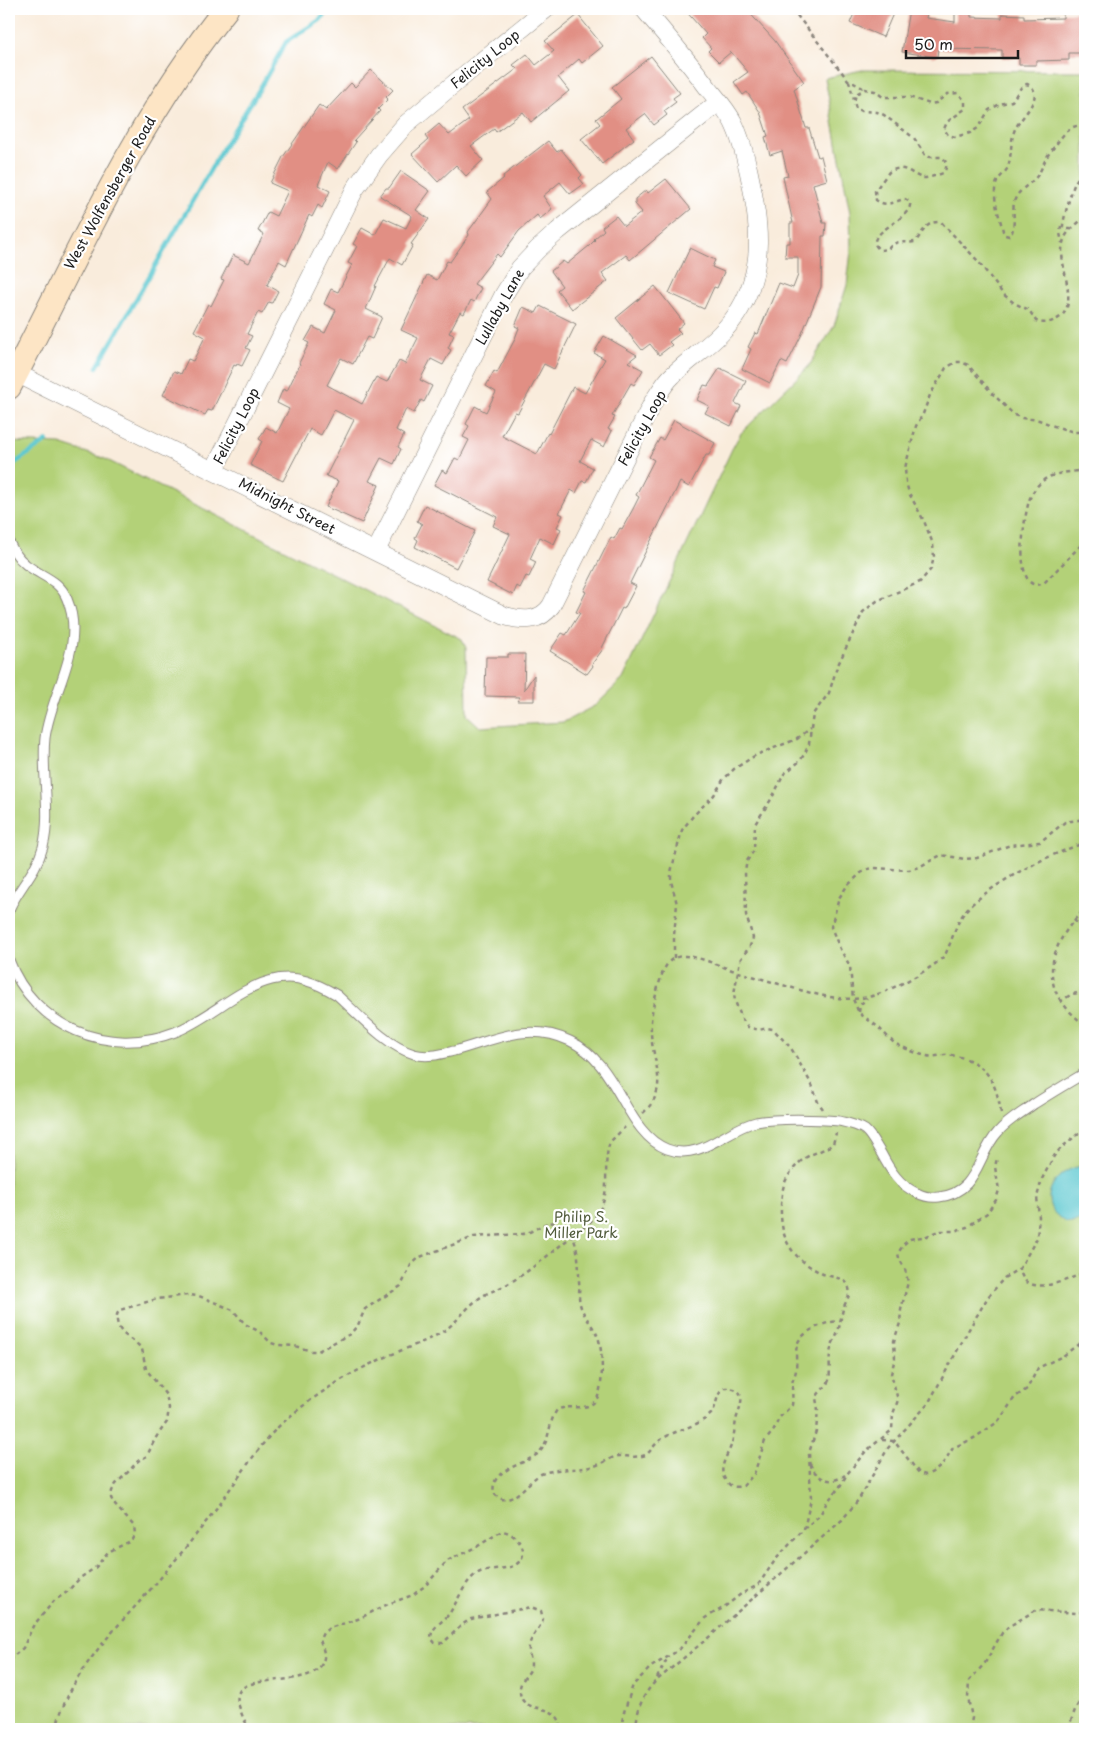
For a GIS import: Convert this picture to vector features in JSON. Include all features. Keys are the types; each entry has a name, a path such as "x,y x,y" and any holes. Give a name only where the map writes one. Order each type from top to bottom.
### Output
{"main road":[{"name":"West Wolfensberger Road","path":"13,380 74,258 146,126 172,82 226,9"}],"street":[{"name":"Felicity Loop","path":"214,470 355,189 379,155 406,124 546,9"},
{"name":"Felicity Loop","path":"531,619 547,612 551,606 653,402 672,376 729,326 748,293 754,277 759,228 755,201 739,136 732,121 719,102 644,9"},
{"name":"Lullaby Lane","path":"376,551 503,296 520,268 558,231 719,102"},
{"name":"Midnight Street","path":"13,380 214,470 505,616 522,620 531,619"}],"lane":[{"path":"9,542 12,549 23,562 54,581 62,589 68,599 74,637 72,649 51,710 45,738 46,830 43,847 38,863 12,902 9,910"},
{"path":"9,960 19,984 37,1004 65,1025 80,1033 98,1038 147,1040 163,1036 188,1026 239,994 260,984 288,978 302,979 328,989 395,1044 414,1054 426,1056 439,1054 512,1034 530,1031 546,1033 570,1040 594,1057 613,1082 646,1135 658,1144 678,1152 692,1152 706,1147 755,1122 833,1120 858,1126 865,1130 896,1178 907,1188 921,1195 936,1198 951,1195 963,1188 972,1179 986,1149 1002,1128 1014,1118 1085,1072"}],"path":[{"path":"792,9 848,80 864,89 875,91 884,97 909,97 930,104 936,103 947,94 958,93 964,98 966,106 963,111 947,122 944,130 948,136 955,137 975,131 989,110 1000,104 1012,101 1022,86 1027,84 1031,86 1034,100 1027,114 1016,128 1008,167 998,178 996,188 996,203 1003,231 1007,235 1012,233 1014,202 1020,192 1039,173 1048,155 1063,135 1073,127 1085,126"},
{"path":"848,80 855,107 858,110 884,115 917,141 925,155 929,157 942,157 946,163 944,173 927,178 919,177 906,169 891,171 886,175 875,191 876,200 887,204 905,200 910,202 911,207 900,219 884,229 878,236 875,243 878,248 888,248 892,243 896,242 915,242 928,224 940,222 948,228 978,261 1003,294 1014,303 1027,308 1036,321 1042,323 1059,318 1066,310 1068,304 1069,295 1062,261 1060,233 1075,182 1085,173"},
{"path":"854,102 856,94 864,89"},
{"path":"1062,243 1071,229 1085,217"},
{"path":"1062,224 1064,228 1071,229"},
{"path":"804,1529 811,1499 810,1447 816,1431 818,1410 815,1400 829,1379 830,1349 843,1307 850,1294 849,1286 844,1281 823,1274 799,1260 786,1239 780,1221 784,1182 805,1157 833,1144 836,1132 833,1120 821,1107 812,1085 788,1044 773,1029 755,1030 748,1027 744,1022 734,997 740,960 753,938 746,916 744,883 747,861 754,850 754,827 784,774 800,761 805,753 809,744 812,714 829,693 837,667 863,612 877,601 920,582 931,569 934,557 933,544 924,521 909,493 905,468 918,421 923,414 932,390 946,368 956,362 966,364 1016,416 1039,420 1074,432 1085,432"},
{"path":"1085,470 1047,478 1032,493 1026,510 1023,542 1023,569 1025,576 1031,583 1039,585 1044,583 1085,542"},
{"path":"674,958 677,904 671,881 671,872 682,830 690,819 714,795 725,778 734,769 756,755 798,739 810,729"},
{"path":"1002,1128 997,1090 991,1078 981,1068 960,1058 948,1055 928,1057 898,1045 859,1013 852,999 850,966 840,949 832,927 841,895 847,886 861,873 874,868 909,870 919,867 941,855 965,859 978,858 1010,846 1040,842 1065,822 1085,819"},
{"path":"56,1729 69,1692 96,1653 191,1541 276,1428 312,1400 358,1371 448,1329 482,1296 511,1282 598,1214 602,1207 610,1142 653,1103 658,1091 658,1079 651,1041 652,1014 663,970 668,963 674,958 686,956 825,996 852,999 882,994 940,960 945,955 962,916 976,901 1035,864 1085,843"},
{"path":"1085,909 1069,925 1059,941 1053,960 1056,994 1069,1011 1085,1026"},
{"path":"1074,920 1085,930"},
{"path":"1061,1001 1072,994 1085,992"},
{"path":"859,1013 860,1005 867,998"},
{"path":"656,1680 710,1637 842,1520 858,1499 894,1441 928,1404 988,1297 1004,1278 1020,1268 1037,1238 1039,1217 1037,1197 1042,1179 1054,1156 1085,1128"},
{"path":"997,1156 995,1167 999,1190 996,1200 987,1213 967,1227 954,1231 938,1231 927,1236 910,1239 898,1253 907,1274 908,1287 901,1306 900,1323 894,1341 895,1358 891,1374 898,1400 893,1414 892,1430 894,1441 917,1471 923,1474 932,1473 940,1467 953,1448 974,1438 998,1421 1015,1397 1027,1389 1038,1368 1067,1354 1085,1339"},
{"path":"9,1660 23,1648 33,1626 54,1601 67,1592 80,1578 96,1568 108,1552 129,1542 134,1536 134,1526 114,1504 111,1498 112,1492 116,1484 138,1461 147,1456 155,1439 167,1422 169,1404 166,1395 146,1369 142,1349 120,1331 117,1315 120,1310 157,1299 188,1295 199,1296 233,1310 245,1324 260,1332 272,1343 318,1351 350,1334 358,1325 365,1309 401,1286 410,1265 420,1257 474,1237 530,1233 540,1225 547,1223 558,1224 564,1227 572,1236 577,1252 580,1304 599,1341 602,1379 600,1390 598,1398 590,1406 584,1408 566,1407 557,1410 552,1418 542,1450 524,1463 503,1472 496,1478 493,1489 495,1496 505,1500 544,1473 593,1466 617,1457 646,1455 664,1437 708,1416 714,1408 719,1392 725,1388 736,1390 740,1394 742,1402 731,1445 723,1460 724,1478 735,1487 742,1486 754,1474 765,1441 774,1430 779,1418 792,1405 792,1382 796,1371 796,1351 799,1340 823,1324 840,1321"},
{"path":"1020,1268 1023,1280 1037,1285 1057,1283 1085,1272"},
{"path":"810,1462 815,1472 824,1479 837,1480 846,1474 872,1445 892,1430"},
{"path":"879,1440 894,1441"},
{"path":"622,1729 623,1715 631,1688 652,1667 678,1650 705,1618 758,1585 776,1560 804,1529 820,1515 827,1502 839,1488 846,1474"},
{"path":"252,1729 245,1722 238,1703 238,1695 242,1688 255,1682 296,1679 311,1673 324,1658 320,1639 322,1633 327,1629 358,1619 388,1604 413,1595 426,1585 448,1561 502,1531 510,1533 518,1540 522,1550 521,1559 510,1567 488,1569 474,1576 445,1618 432,1631 431,1638 435,1643 443,1643 467,1621 478,1617 531,1607 541,1610 543,1618 530,1643 531,1666 521,1682 520,1693 522,1699 532,1706 554,1713 560,1721 561,1729"},
{"path":"970,1729 972,1718 968,1698 969,1681 983,1666 998,1639 1006,1630 1036,1610 1076,1613 1085,1611"},
{"path":"636,1729 636,1716 642,1699 656,1680 667,1657"},
{"path":"1068,1729 1075,1710 1085,1692"}],"green space":[{"name":"Philip S. Miller Park","path":"862,70 1085,71 1085,1729 9,1729 9,442 60,444 103,458 462,639 466,648 467,715 480,727 564,722 596,705 623,679 741,433 809,366 834,326 847,285 851,251 850,213 825,78"}],"water":[{"path":"1085,1166 1085,1217 1072,1223 1065,1222 1051,1208 1050,1192 1057,1179 1063,1173 1070,1169"}],"building":[{"path":"684,9 746,9 775,41 804,82 794,89 806,128 809,128 818,157 821,156 827,180 813,184 823,223 826,223 825,236 822,236 821,287 787,364 781,361 770,383 742,369 751,349 748,347 755,333 758,334 779,283 793,288 798,275 798,257 785,257 786,243 790,243 790,223 793,223 783,177 788,176 782,151 770,155 765,137 768,136 760,112 747,92 743,95 734,82 748,72 731,52 719,62 708,51 711,48 702,38 706,34"},
{"path":"856,9 895,9 883,37 850,23"},
{"path":"909,9 928,9 926,18 955,22 955,9 971,10 971,17 1002,18 1002,14 1024,15 1024,19 1063,18 1063,13 1081,12 1082,53 1069,53 1069,60 1036,61 1036,65 1019,65 1019,58 1002,58 1002,50 938,49 937,57 902,52"},
{"path":"578,15 603,46 582,63 579,59 558,77 569,91 531,122 523,112 496,132 494,129 471,146 483,160 466,176 456,165 438,182 412,154 428,140 425,136 439,124 449,135 469,120 462,110 517,69 513,65 527,54 536,65 554,51 545,41"},
{"path":"651,56 680,93 673,98 676,102 664,111 667,115 654,125 645,114 626,128 634,139 602,164 581,139 600,124 596,119 621,99 612,87"},
{"path":"371,70 393,90 386,97 388,99 378,109 380,111 354,140 356,142 338,169 328,162 318,185 330,191 322,208 318,205 312,217 309,215 286,265 279,261 267,285 278,291 272,303 269,302 262,314 258,312 247,334 252,336 246,348 250,350 242,366 234,365 212,411 208,410 205,415 163,395 174,371 181,374 188,359 193,361 205,337 194,331 208,304 211,306 224,280 221,279 233,255 249,263 264,234 258,231 268,212 276,216 288,191 270,183 283,157 319,105 326,110 351,83 355,87"},
{"path":"548,141 557,152 561,149 582,175 579,178 584,184 570,194 560,182 543,196 552,209 540,219 537,215 519,231 500,257 497,254 474,284 481,288 474,302 471,300 464,314 460,312 449,333 454,335 448,348 451,350 443,365 431,359 420,380 432,386 424,402 421,400 414,413 406,409 396,430 404,435 398,447 401,449 394,464 381,458 369,481 379,485 362,523 326,507 338,481 326,476 354,420 334,410 321,435 310,429 283,481 250,465 262,441 259,439 266,427 277,433 289,409 277,403 283,389 287,391 300,364 309,343 305,341 313,327 325,333 336,310 324,304 331,289 338,292 352,265 348,263 357,246 353,244 362,228 375,235 384,218 406,228 412,216 380,196 386,188 389,188 401,171 430,191 416,210 429,219 411,244 413,245 402,265 390,258 375,286 366,309 382,317 372,339 367,337 353,364 341,358 327,385 362,404 376,377 387,382 399,361 405,364 418,338 401,330 427,275 437,280 447,261 450,262 469,235 468,232 492,199 487,192 504,178 503,176"},
{"path":"666,179 691,209 630,260 626,255 602,273 608,281 572,309 557,290 562,286 551,271 563,261 567,264 589,246 604,230 602,227 616,216 624,226 642,212 635,204 635,199 646,190 648,193"},
{"path":"690,248 715,260 712,267 724,272 717,288 714,287 704,309 669,293"},
{"path":"655,286 684,323 677,329 681,333 669,342 672,345 659,355 650,344 642,350 616,318"},
{"path":"540,306 576,324 554,369 544,364 518,413 515,412 502,436 537,454 573,387 585,393 605,359 594,353 604,336 637,355 628,362 643,370 634,385 631,383 612,416 615,417 608,429 612,431 604,447 591,440 580,461 593,468 586,482 582,481 576,493 571,490 559,513 563,515 557,527 561,529 554,544 540,537 530,559 536,562 529,577 526,576 520,588 517,586 513,595 487,582 510,534 493,526 497,517 434,485 442,470 447,473 455,458 459,460 469,440 463,437 469,426 466,424 475,406 486,412 496,392 486,386 494,371 497,373 514,341 519,328 515,326 523,307 536,313"},
{"path":"720,368 746,381 735,403 741,406 731,426 705,413 709,406 697,400 704,385 708,386"},
{"path":"674,420 715,443 709,455 706,455 689,487 680,482 630,583 636,586 624,609 622,608 603,649 587,674 550,651 562,633 566,635 580,613 576,612 586,592 584,591 611,537 614,539 620,528 622,529 639,497 636,495 654,460 649,457 660,438 663,440"},
{"path":"425,505 475,531 456,568 415,547 418,540 415,538 422,524 417,521"},
{"path":"508,654 525,654 524,690 534,675 534,701 517,701 520,697 485,696 486,657 508,657"}],"waterway":[{"path":"97,367 286,42 320,20 329,9"},
{"path":"9,467 47,441"}]}
